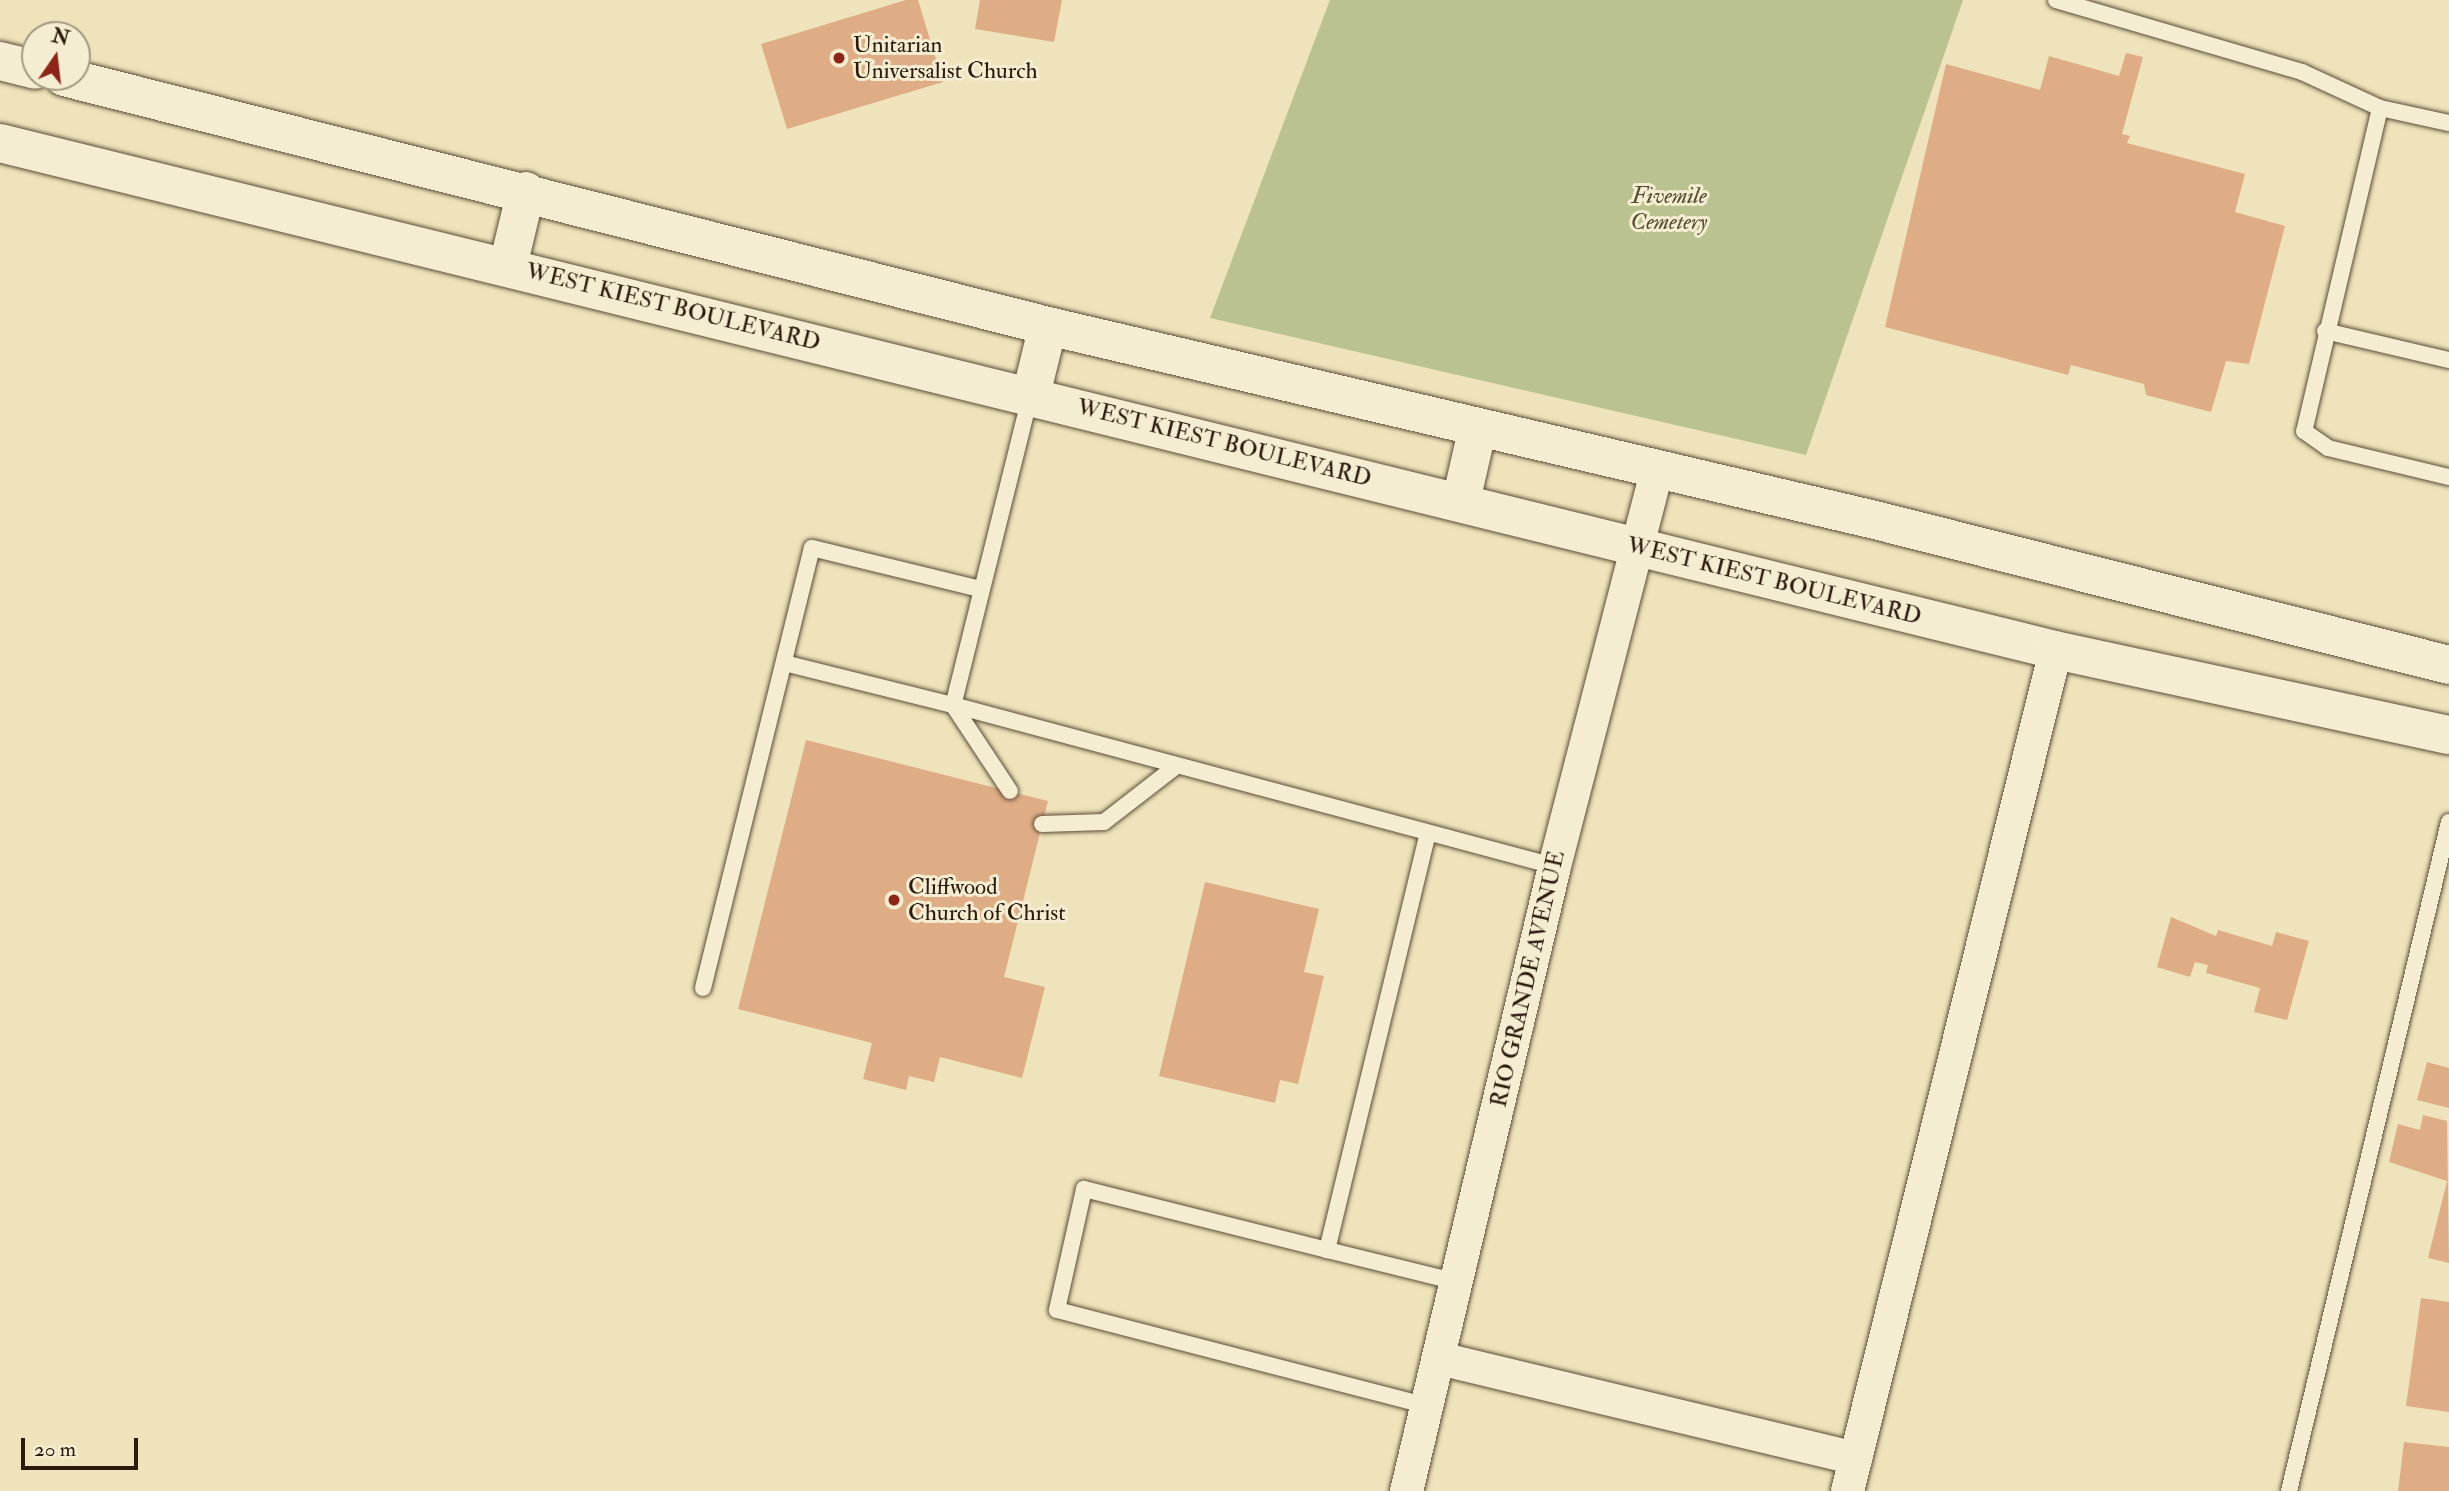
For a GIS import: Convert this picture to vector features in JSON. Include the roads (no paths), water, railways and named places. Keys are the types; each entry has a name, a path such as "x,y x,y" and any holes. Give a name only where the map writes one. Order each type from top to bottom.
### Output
{"main road":[{"path":"0,61 21,66"},
{"path":"91,84 527,191 1048,326 1657,468 2449,666"},
{"name":"WEST KIEST BOULEVARD","path":"0,144 508,266 2054,650 2449,735"},
{"path":"508,266 527,191"},
{"path":"1031,395 1048,326"},
{"path":"1461,502 1478,427"}],"street":[{"name":"RIO GRANDE AVENUE","path":"1406,1491 1554,866 1657,468"},
{"path":"1847,1491 2054,650"},
{"path":"1439,1358 1855,1458"}],"lane":[{"path":"2056,0 2302,72 2380,108 2449,123"},
{"path":"2380,108 2325,331 2304,431 2328,448 2449,477"},
{"path":"2325,331 2449,360"},
{"path":"1010,791 953,705 980,589 1031,395"},
{"path":"703,988 812,548 980,589"},
{"path":"784,663 953,705 1554,866"},
{"path":"1042,824 1104,822 1175,766"},
{"path":"2289,1491 2449,822"},
{"path":"1327,1250 1428,832"},
{"path":"1428,1406 1057,1310 1083,1189 1457,1282"}],"place":[{"name":"Unitarian Universalist Church","path":"839,58"},
{"name":"Cliffwood Church of Christ","path":"894,900"}],"park label":[{"name":"Fivemile Cemetery","path":"1669,209"}]}
